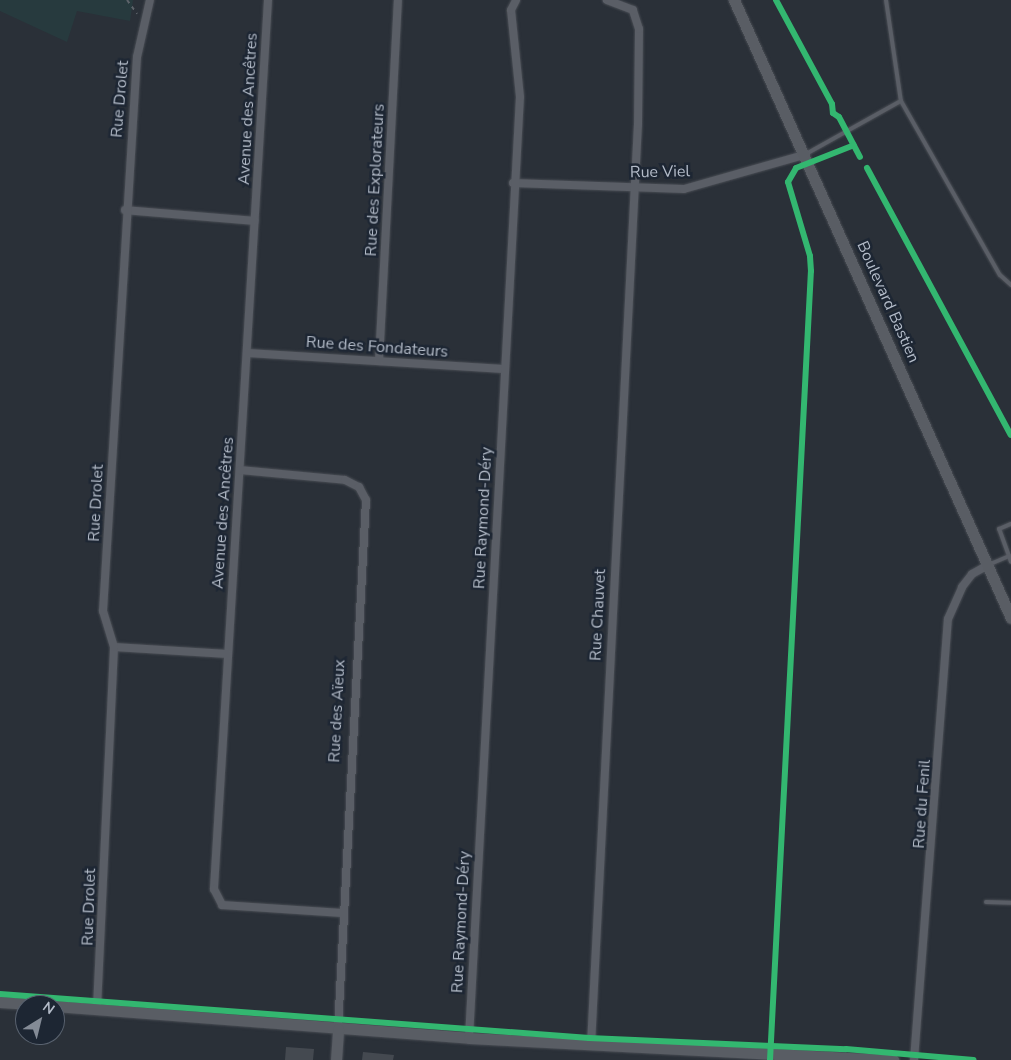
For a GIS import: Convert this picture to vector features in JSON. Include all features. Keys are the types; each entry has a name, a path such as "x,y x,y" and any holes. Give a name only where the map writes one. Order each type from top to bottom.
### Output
{"main road":[{"name":"Boulevard Bastien","path":"734,0 1011,618"},
{"path":"0,1002 15,1003"},
{"path":"65,1006 469,1038 893,1060"},
{"name":"Rue des Aïeux","path":"336,1060 338,1028"}],"street":[{"name":"Rue Drolet","path":"97,1008 114,647 103,611 126,210 137,57 150,0"},
{"name":"Avenue des Ancêtres","path":"268,0 214,889 222,905 342,913"},
{"name":"Rue des Explorateurs","path":"379,361 398,0"},
{"name":"Rue Raymond-Déry","path":"469,1038 513,183 520,97 511,10 516,0"},
{"path":"608,0 633,10 640,30 634,187"},
{"name":"Rue Viel","path":"513,183 684,189 804,155"},
{"name":"Rue Chauvet","path":"591,1045 634,187"},
{"path":"126,210 255,221"},
{"name":"Rue des Fondateurs","path":"248,353 504,369"},
{"name":"Rue des Aïeux","path":"240,470 345,480 359,487 366,500 342,913 338,1028"},
{"name":"Rue du Fenil","path":"914,1060 948,619 962,587 972,574 988,565"},
{"path":"114,647 228,654"}],"lane":[{"path":"886,0 901,101 1000,276 1011,286"},
{"path":"804,155 901,101"},
{"path":"1011,524 998,529 1011,562"},
{"path":"988,565 1009,553"},
{"path":"986,902 1011,903"}],"path":[{"path":"127,0 145,24"}],"green space":[{"path":"0,0 133,0 130,21 77,11 67,42 0,11"}],"building":[{"path":"286,1047 314,1049 313,1060 285,1060"},
{"path":"363,1052 394,1055 393,1060 362,1060"}],"cycle path":[{"path":"776,0 832,104 833,113 839,117 860,157"},
{"path":"770,1060 811,271 810,256 788,182 796,168 854,145"},
{"path":"867,168 1011,435"},
{"path":"0,994 589,1038 846,1049 974,1060"}]}
